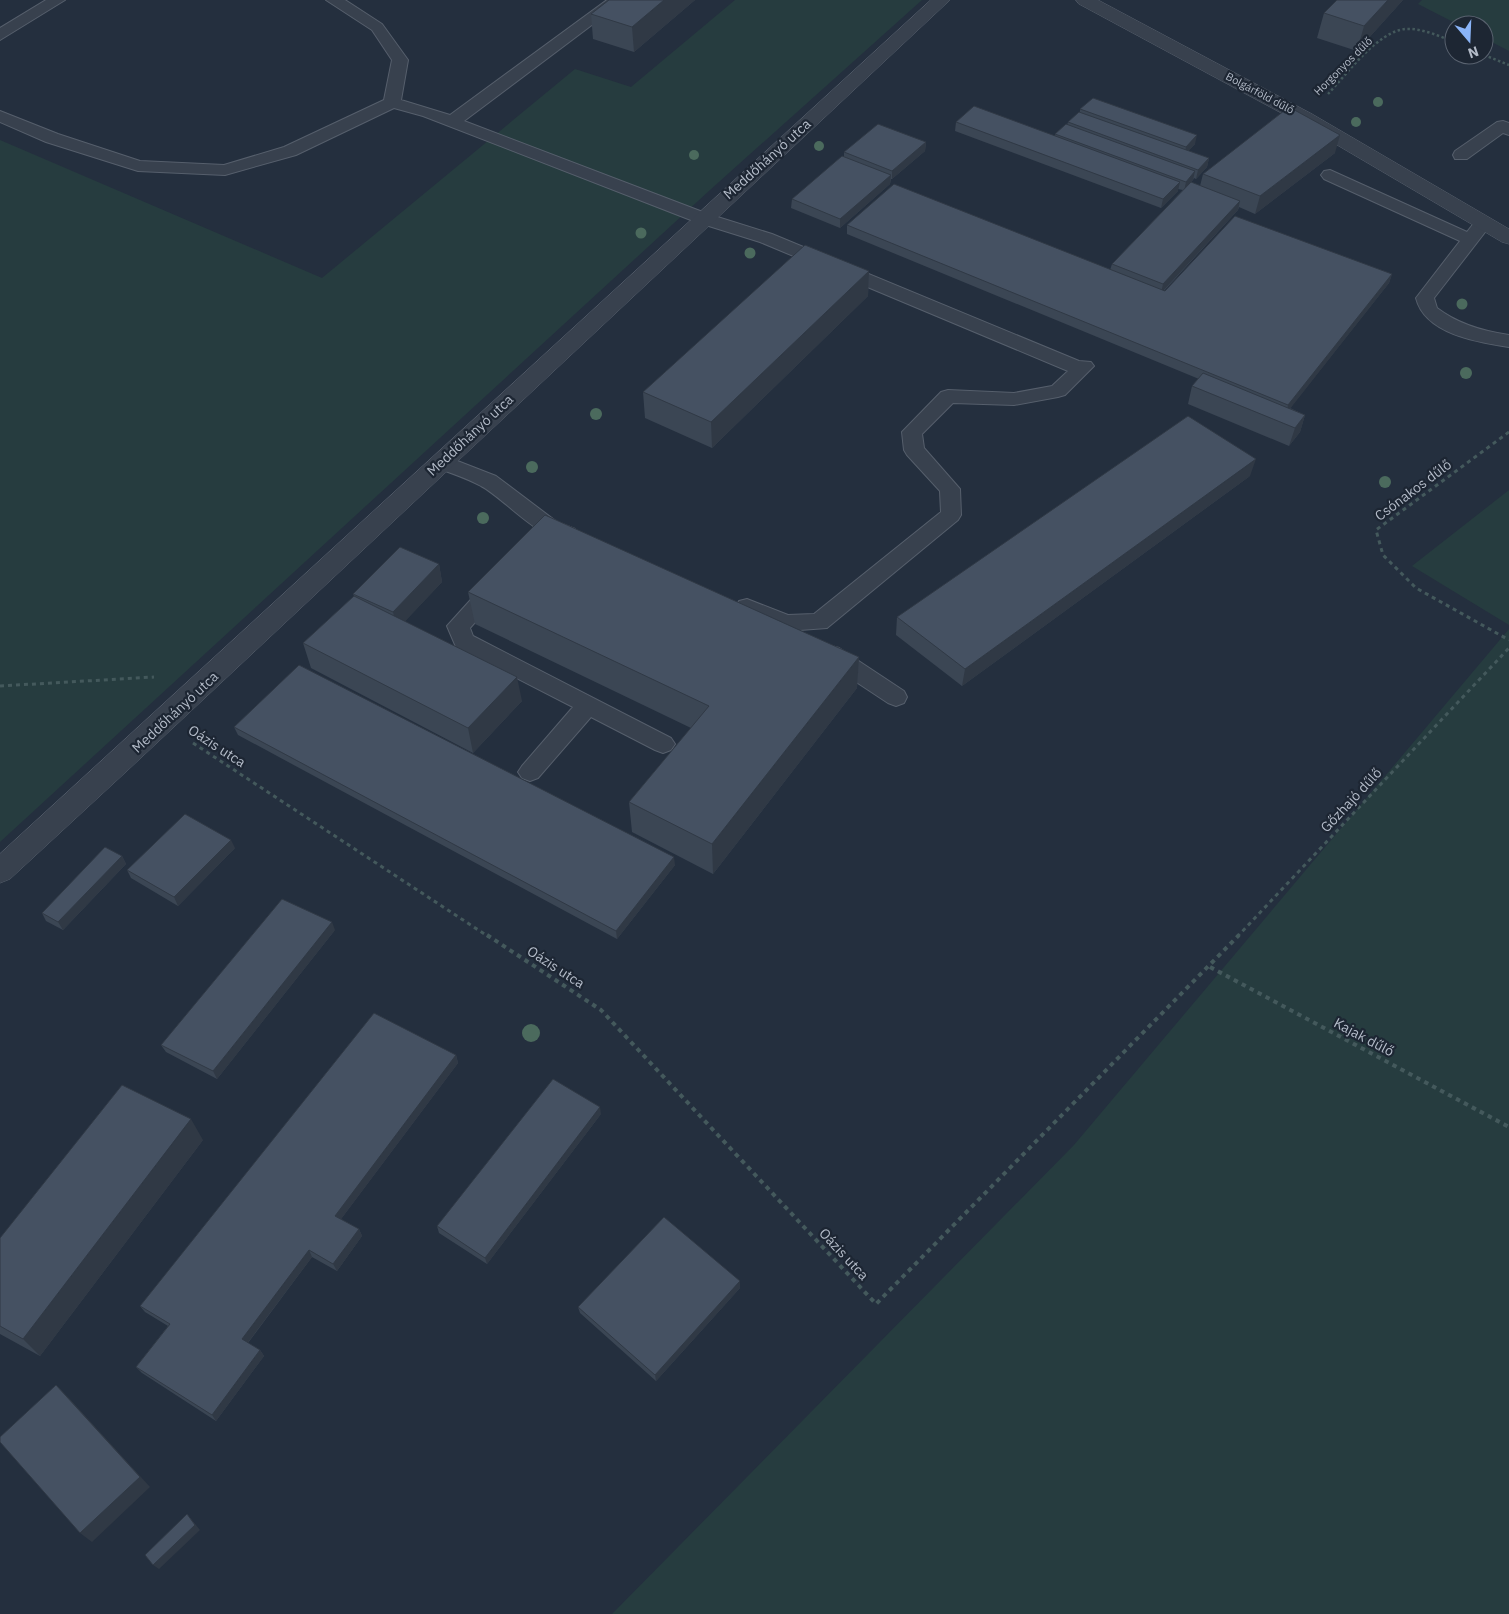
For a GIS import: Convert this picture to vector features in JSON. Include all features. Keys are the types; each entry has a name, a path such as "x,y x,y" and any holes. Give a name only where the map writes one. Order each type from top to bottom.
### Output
{"street":[{"name":"Meddőhányó utca","path":"0,871 163,724 702,218 941,0"},
{"name":"Bolgárföld dűlő","path":"1085,0 1305,118 1483,223 1506,232"}],"lane":[{"path":"0,35 57,0"},
{"path":"334,0 378,27 400,60 392,103"},
{"path":"452,122 617,0"},
{"path":"0,116 52,138 138,166 225,170 290,151 392,103 452,122 702,218 766,238 1082,368 1058,391 1014,399 948,396 912,432 914,450 950,490 951,515 819,622 786,623"},
{"path":"1460,155 1503,126 1509,130"},
{"path":"1330,174 1471,240"},
{"path":"1483,223 1425,298 1428,310 1452,327 1488,338 1509,341"},
{"path":"442,462 488,481 544,534 587,542"},
{"path":"504,577 458,626 464,641 663,744"},
{"path":"732,601 786,623 896,697"},
{"path":"530,772 588,705"}],"path":[{"name":"Horgonyos dűlő","path":"1305,118 1383,38 1397,31 1427,31 1444,38"},
{"path":"1494,59 1509,65"},
{"name":"Csónakos dűlő","path":"1509,432 1376,530 1383,555 1416,588 1509,640"},
{"name":"Gőzhajó dűlő","path":"876,1304 1209,967 1509,648"},
{"path":"0,686 158,676"},
{"name":"Oázis utca","path":"163,724 602,1010 876,1304"},
{"name":"Kajak dűlő","path":"1209,967 1509,1127"}],"green space":[{"path":"735,0 922,0 710,190 0,842 0,140 322,278 575,69 631,87"},
{"path":"1422,0 1509,0 1509,51 1494,43 1494,15 1444,15 1444,17 1418,4"},
{"path":"1509,490 1509,625 1412,566"},
{"path":"1509,629 1509,1614 612,1614 1074,1145"}],"building":[{"path":"609,0 664,0 632,27 591,14"},
{"path":"1337,0 1388,0 1364,26 1324,13"},
{"path":"1093,98 1197,135 1186,147 1080,109"},
{"path":"974,106 1180,182 1163,199 956,122"},
{"path":"1289,107 1340,135 1260,196 1203,174"},
{"path":"1079,112 1209,158 1198,170 1068,122"},
{"path":"878,124 926,142 892,171 844,152"},
{"path":"1066,124 1195,171 1186,182 1055,134"},
{"path":"842,156 891,175 840,219 792,199"},
{"path":"1191,182 1240,201 1163,284 1112,264"},
{"path":"894,184 1165,291 1235,216 1392,274 1288,405 847,225"},
{"path":"805,245 869,271 711,422 643,392"},
{"path":"1203,373 1305,415 1295,428 1192,386"},
{"path":"1188,416 1256,459 965,669 897,617"},
{"path":"545,515 859,657 712,844 629,802 709,706 468,592"},
{"path":"400,547 439,564 393,612 353,594"},
{"path":"354,596 517,677 468,728 303,643"},
{"path":"299,665 674,857 616,931 234,727"},
{"path":"185,814 231,840 174,897 127,870"},
{"path":"105,847 122,856 58,922 42,913"},
{"path":"282,899 332,922 213,1071 161,1045"},
{"path":"374,1013 456,1055 335,1216 359,1229 333,1264 309,1250 242,1339 260,1350 212,1415 136,1367 170,1324 140,1306"},
{"path":"553,1079 600,1107 485,1258 437,1226"},
{"path":"122,1085 191,1119 23,1339 0,1326 0,1238"},
{"path":"664,1217 740,1281 655,1375 578,1307"},
{"path":"56,1385 140,1477 80,1533 0,1442 0,1437"},
{"path":"187,1514 195,1525 153,1565 145,1555"}]}
